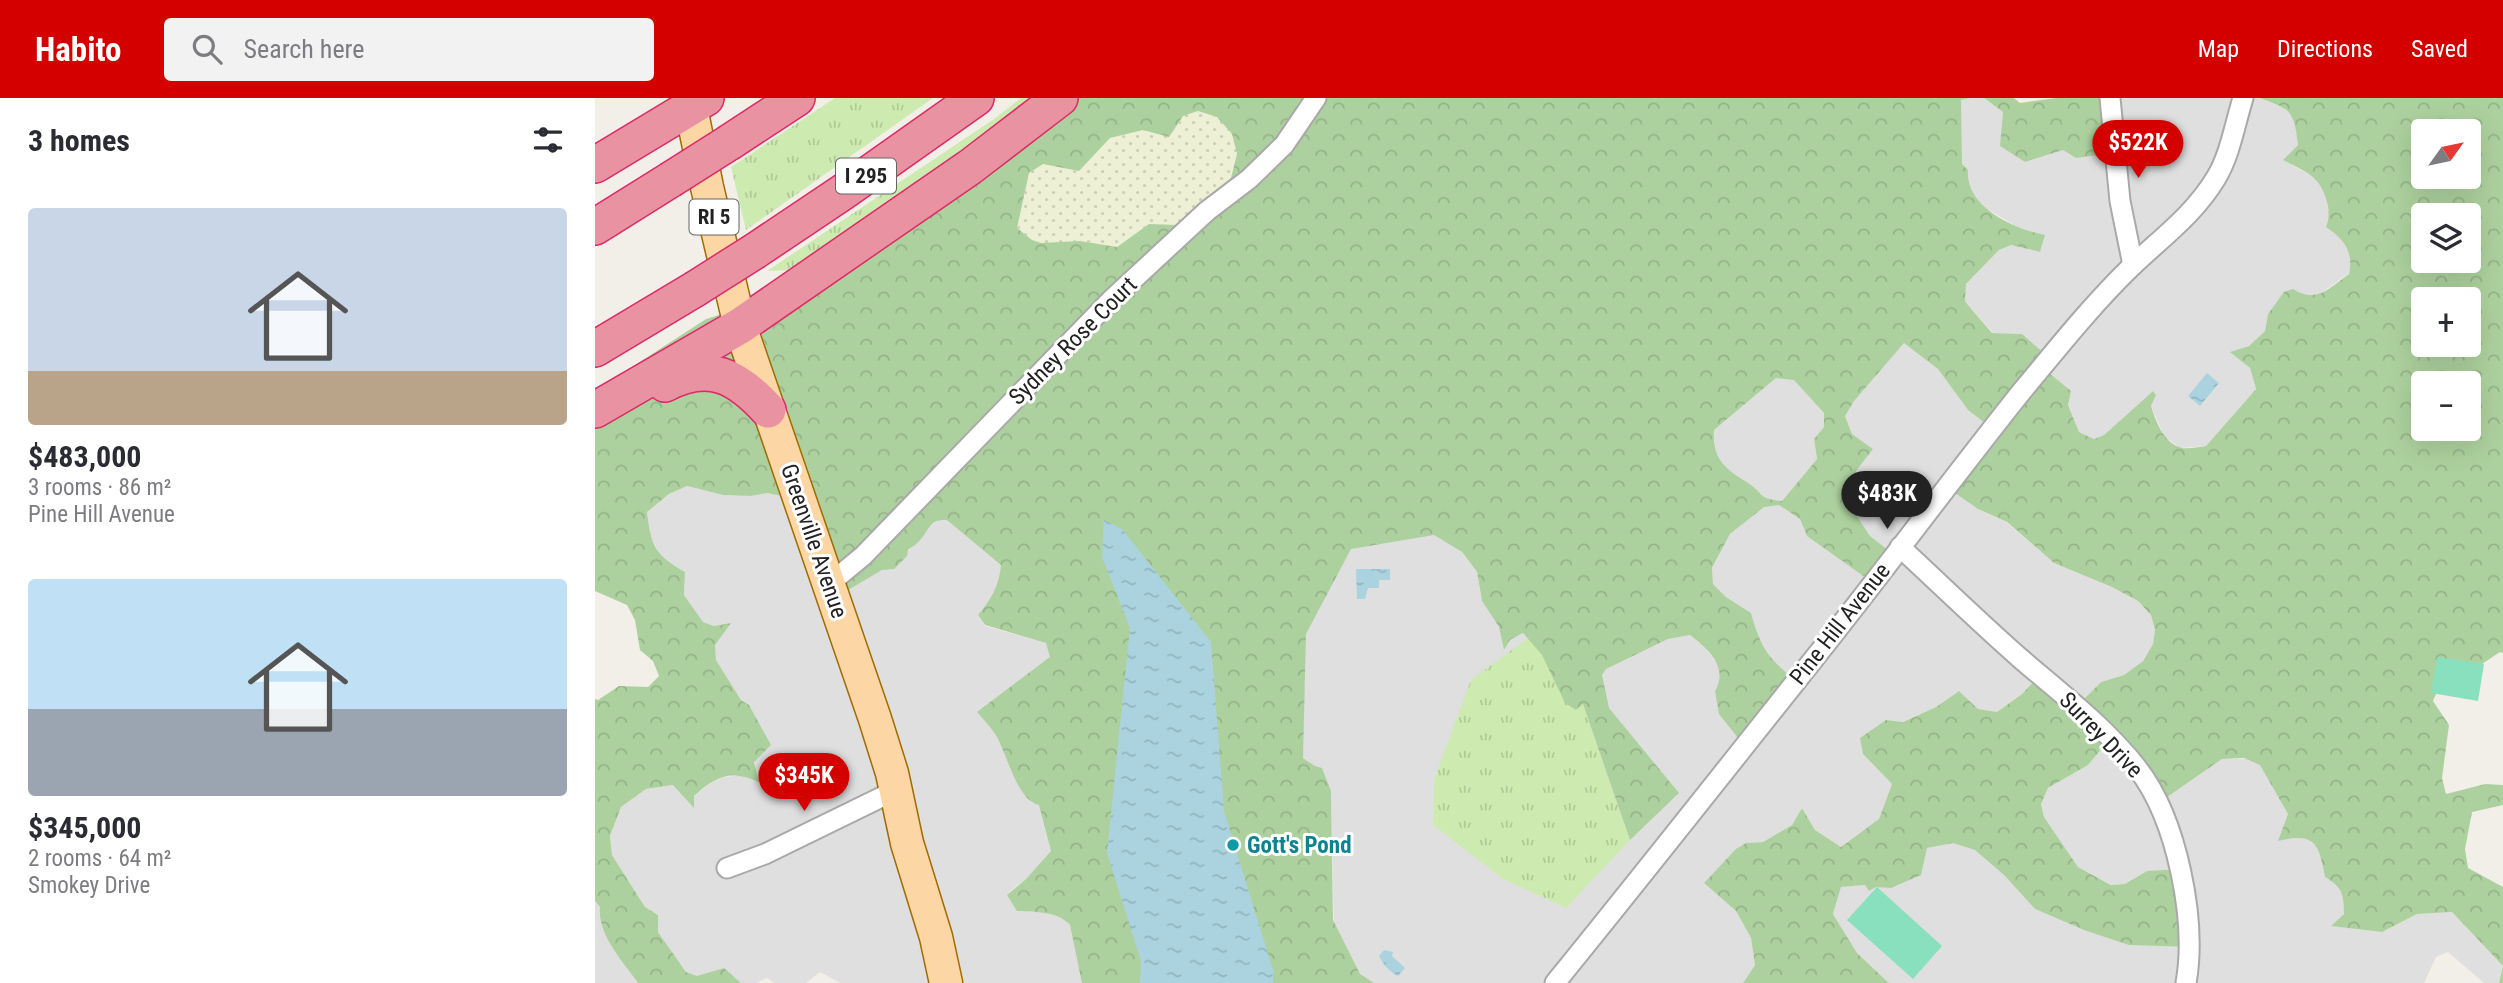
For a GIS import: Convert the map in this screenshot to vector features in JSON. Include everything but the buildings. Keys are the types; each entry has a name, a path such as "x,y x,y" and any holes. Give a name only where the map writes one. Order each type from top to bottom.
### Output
{"highway":[{"path":"595,227 797,98"},
{"name":"I 295","path":"595,349 755,251 976,98"},
{"path":"595,412 740,326 960,174 1061,98"},
{"path":"595,165 695,101"},
{"path":"595,412 625,406 678,377 705,372 722,375 740,385 768,410"}],"main road":[{"name":"Greenville Avenue","path":"695,101 707,187 740,326 892,773 907,843 936,937 946,983"}],"street":[{"name":"Sydney Rose Court","path":"829,584 863,556 1109,301 1284,145 1316,98"},
{"path":"2110,98 2120,201 2133,265"},
{"name":"Pine Hill Avenue","path":"1555,983 1629,894 2085,314 2196,207 2218,176 2228,152 2243,98"},
{"name":"Surrey Drive","path":"1900,547 2020,658 2079,708 2139,770 2167,824 2181,874 2190,922 2186,983"},
{"path":"727,868 765,854 894,791"}],"shaded area":[{"path":"1984,98 2003,112 2001,146 2025,162 2063,150 2112,98 2260,98 2282,107 2295,118 2298,145 2284,160 2313,177 2324,187 2330,218 2350,251 2349,273 2320,294 2304,296 2268,314 2265,331 2249,346 2231,352 2250,368 2256,389 2206,446 2180,448 2164,436 2151,406 2156,395 2153,391 2104,435 2094,439 2079,432 2068,405 2022,334 1993,333 1965,301 1966,284 1999,250 2011,245 2040,252 2044,235 2026,232 1982,206 1968,187 1967,176 1952,154 1953,102"},
{"path":"1835,283 1936,366 1968,410 1990,427 1978,509 2006,522 2054,563 2109,585 2138,601 2151,615 2155,630 2153,644 2143,661 2124,675 2101,682 2080,703 2040,675 2022,694 1997,712 1978,709 1959,691 1936,707 1902,722 1886,720 1863,754 1892,784 1880,819 1841,847 1815,830 1802,808 1792,825 1763,842 1746,843 1704,883 1736,911 1751,938 1755,965 1743,983 1331,983 1334,928 1331,791 1315,766 1290,748 1304,560 1401,521 1453,541 1477,572 1482,601 1499,627 1504,649 1510,640 1523,633 1542,655 1596,683 1605,669 1668,639 1690,635 1705,647 1719,666 1720,681 1795,680 1774,663 1760,643 1751,613 1726,597 1713,584 1712,569 1730,534 1764,506 1779,505 1800,519 1807,536 1870,536 1857,516 1853,485 1856,471 1873,449 1852,434 1845,416"},
{"path":"1776,378 1794,379 1824,413 1824,427 1814,440 1817,459 1782,501 1765,499 1749,484 1735,478 1723,465 1713,447 1714,430"},
{"path":"687,486 723,495 751,496 767,493 791,498 843,593 908,551 922,538 926,528 939,520 985,519 1001,566 993,596 978,615 985,626 1046,643 1058,675 997,737 1003,750 1050,806 1054,849 1026,879 1009,892 1017,911 1041,912 1064,918 1075,932 1085,974 1082,983 840,983 820,972 806,983 774,983 767,978 756,983 741,983 686,972 658,932 658,915 645,907 612,855 610,836 621,807 646,789 674,785 694,807 694,796 717,778 743,775 759,781 741,700 716,660 714,645 730,623 714,626 703,622 684,595 685,572 663,560 650,536 647,512 669,494"},
{"path":"2110,739 2160,802 2222,759 2251,759 2261,765 2288,814 2292,837 2308,839 2320,850 2325,877 2337,884 2344,895 2344,914 2332,926 2382,932 2417,914 2452,912 2503,966 2499,983 2484,983 2448,952 2436,957 2424,983 1889,983 1857,953 1833,914 1841,887 1865,885 1891,888 1926,848 1953,843 1975,849 2004,875 2035,909 2084,930 2129,944 2147,871 2125,884 2112,885 2078,867 2044,817 2041,804 2048,788 2088,765"},
{"path":"595,901 600,907 619,956 638,983 595,983"}],"green space":[{"path":"835,98 933,98 746,230 731,167"},
{"path":"1021,98 1040,98 796,270 767,271 994,119"},
{"path":"1058,98 1971,98 1961,100 1962,164 1968,170 1974,195 2006,222 2045,235 2040,252 2011,245 1999,250 1966,284 1965,301 1992,333 2022,334 2046,355 2043,368 2071,391 2068,405 2079,432 2094,439 2104,435 2153,391 2156,395 2151,406 2165,436 2182,448 2194,448 2206,446 2256,389 2250,368 2230,352 2249,346 2265,331 2268,314 2284,292 2293,289 2316,295 2349,274 2349,253 2338,236 2326,227 2328,206 2322,188 2313,177 2283,160 2298,145 2293,118 2285,109 2260,98 2503,98 2503,653 2500,652 2464,676 2443,678 2433,701 2449,725 2442,778 2446,794 2485,784 2503,785 2503,805 2472,812 2465,849 2468,868 2503,887 2503,966 2452,912 2417,914 2382,932 2331,926 2344,914 2341,892 2325,877 2320,856 2313,843 2300,838 2278,841 2288,814 2260,765 2244,758 2222,759 2160,802 2110,739 2088,765 2048,788 2041,804 2044,817 2078,867 2111,885 2125,884 2147,871 2181,869 2192,947 2129,945 2035,909 2004,875 1975,850 1953,843 1927,848 1921,875 1891,888 1876,887 1869,891 1865,885 1841,887 1833,914 1857,953 1889,983 1743,983 1755,965 1751,938 1736,911 1704,883 1736,849 1746,843 1763,842 1792,825 1802,808 1815,830 1841,847 1879,819 1892,784 1863,754 1860,738 1886,720 1903,722 1936,707 1959,691 1978,709 1997,712 2022,694 2040,675 2080,703 2101,682 2124,675 2143,661 2153,644 2155,630 2151,615 2138,601 2054,563 2007,522 1978,509 1948,488 1990,427 1968,410 1938,369 1904,343 1854,401 1845,416 1852,434 1873,449 1856,471 1853,485 1857,516 1870,536 1893,554 1869,580 1807,536 1800,519 1779,505 1764,507 1730,534 1712,568 1713,584 1726,597 1751,613 1766,651 1795,680 1742,743 1719,714 1715,691 1720,674 1715,659 1690,635 1668,639 1606,669 1602,675 1609,708 1679,793 1630,840 1583,704 1576,710 1565,703 1542,655 1523,633 1510,640 1504,650 1499,627 1482,601 1477,572 1462,552 1434,535 1351,549 1306,634 1303,758 1322,768 1331,791 1333,920 1360,974 1374,983 1082,983 1070,925 1052,915 1017,911 1007,895 1026,879 1051,851 1039,805 1031,801 1018,785 995,734 977,712 1050,657 1046,643 985,625 978,615 994,592 1001,565 947,520 941,520 931,525 894,569 882,570 843,593 791,498 767,493 751,496 723,495 687,486 669,494 647,512 653,541 661,555 685,572 684,595 703,622 714,626 731,623 715,645 716,660 741,700 749,705 771,745 754,762 759,782 731,775 717,779 694,796 694,808 673,785 646,789 621,807 610,836 612,855 645,907 658,915 658,932 686,972 697,976 724,968 741,983 638,983 607,937 600,917 600,907 595,901 595,699 598,700 619,686 648,687 659,676 653,661 640,650 635,620 627,605 595,591 595,391 706,319 745,307","holes":["1198,111 1217,117 1232,134 1237,154 1231,178 1195,217 1177,225 1149,224 1117,247 1080,241 1041,243 1032,240 1017,228 1029,173 1043,164 1079,171 1110,138 1143,130 1169,137 1183,116","1776,378 1794,380 1824,413 1824,427 1814,439 1817,459 1782,501 1765,497 1727,468 1715,449 1714,430"]},
{"path":"1984,98 2014,98 2020,103 2056,98 2112,98 2114,153 2076,158 2063,150 2025,162 2000,146 2003,112"},
{"path":"1198,111 1217,117 1232,134 1237,154 1231,178 1195,217 1177,225 1149,224 1117,247 1080,241 1041,244 1017,228 1029,173 1043,164 1079,171 1110,138 1143,130 1169,137 1183,116"},
{"path":"1539,630 1583,704 1630,840 1566,908 1503,879 1433,825 1434,780 1471,680"},
{"path":"2437,657 2484,664 2478,701 2431,693"},
{"path":"1877,887 1942,946 1913,979 1847,920"},
{"path":"2503,966 2503,983 2499,983"}],"water":[{"path":"2207,373 2219,383 2200,406 2188,396"},
{"path":"1104,520 1122,529 1211,642 1224,811 1273,970 1273,983 1140,983 1141,961 1107,853 1130,628 1102,557"},
{"path":"1356,569 1390,569 1390,580 1379,580 1379,588 1368,588 1365,599 1357,599"},
{"path":"1384,950 1393,952 1392,956 1405,968 1398,976 1389,970 1379,956"}],"place":[{"name":"Gott's Pond","path":"1233,845"}]}
